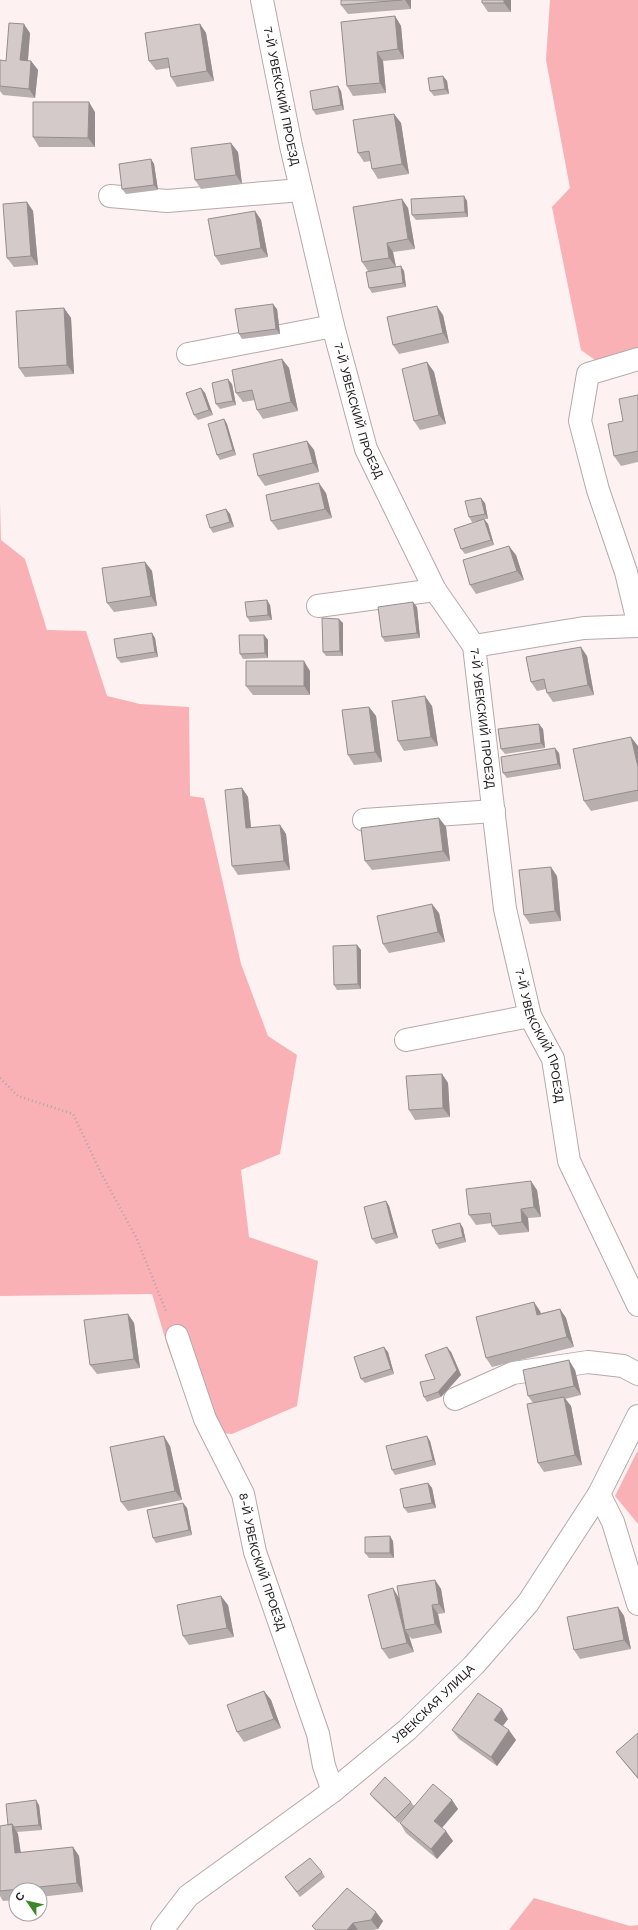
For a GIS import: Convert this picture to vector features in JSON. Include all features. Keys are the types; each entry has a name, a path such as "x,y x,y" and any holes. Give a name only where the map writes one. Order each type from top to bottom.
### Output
{"street":[{"name":"7-Й УВЕКСКИЙ ПРОЕЗД","path":"262,0 301,190 333,326 366,449 435,590 474,646 505,909 530,1016 553,1059 569,1160 638,1305"},
{"path":"110,196 167,201 301,190"},
{"path":"188,354 333,326"},
{"path":"638,359 588,374 580,421 598,490 626,572 638,622"},
{"path":"318,606 435,590"},
{"path":"474,646 584,628 638,626"},
{"path":"364,820 494,811"},
{"path":"406,1040 530,1016"},
{"name":"8-Й УВЕКСКИЙ ПРОЕЗД","path":"177,1336 205,1419 243,1494 255,1552 318,1734 324,1766 333,1791"},
{"path":"455,1399 513,1374 588,1362 623,1366 638,1374"},
{"name":"УВЕКСКАЯ УЛИЦА","path":"162,1930 188,1896 333,1791 407,1730 474,1665 528,1603 599,1494 638,1416"},
{"path":"599,1494 612,1522 638,1604"}],"path":[{"path":"0,1078 18,1096 73,1114 101,1173 136,1237 177,1336"}],"shaded area":[{"path":"550,0 638,0 638,350 630,354 595,360 581,350 552,207 570,188 546,60"},
{"path":"0,502 1,540 25,559 47,630 86,631 107,696 140,704 189,707 190,796 204,798 241,964 268,1036 297,1055 280,1154 241,1170 249,1237 318,1261 297,1406 232,1434 199,1431 168,1348 152,1294 0,1296"},
{"path":"638,1450 638,1524 615,1496"},
{"path":"534,1898 630,1926 638,1925 638,1930 509,1930"}],"building":[{"path":"341,0 402,0 341,5"},
{"path":"482,0 504,0 504,3 482,3"},
{"path":"395,16 398,49 377,52 380,83 347,86 341,22"},
{"path":"9,23 24,24 20,60 31,61 29,89 0,86 0,60 6,61"},
{"path":"200,24 207,71 171,77 168,58 149,61 145,33"},
{"path":"443,76 445,89 430,91 428,78"},
{"path":"338,86 341,105 313,110 310,91"},
{"path":"33,102 89,102 88,138 33,137"},
{"path":"394,114 402,164 372,169 369,151 358,153 353,120"},
{"path":"231,143 236,175 195,180 191,148"},
{"path":"151,159 154,185 122,189 119,164"},
{"path":"464,196 465,212 412,215 411,199"},
{"path":"402,199 408,239 387,243 389,258 362,262 353,207"},
{"path":"27,202 31,256 7,258 3,204"},
{"path":"255,211 261,248 215,256 208,219"},
{"path":"401,266 403,283 369,288 366,272"},
{"path":"273,304 276,329 239,334 235,309"},
{"path":"437,306 443,333 393,345 387,317"},
{"path":"64,308 67,365 19,368 16,311"},
{"path":"282,359 291,402 257,410 252,390 236,393 232,370"},
{"path":"427,362 439,415 414,421 402,369"},
{"path":"228,379 233,401 216,404 212,383"},
{"path":"201,388 209,410 194,415 186,393"},
{"path":"638,395 638,451 614,456 608,424 623,421 619,399"},
{"path":"224,419 233,450 217,455 208,424"},
{"path":"307,441 313,463 258,476 253,454"},
{"path":"319,483 325,509 271,521 266,495"},
{"path":"481,498 485,514 469,517 465,501"},
{"path":"226,509 230,522 210,528 206,515"},
{"path":"484,519 491,540 461,549 454,529"},
{"path":"509,546 517,571 470,585 463,560"},
{"path":"145,562 151,596 107,603 102,568"},
{"path":"267,600 268,615 247,617 245,602"},
{"path":"413,602 417,633 382,637 378,607"},
{"path":"322,618 339,619 340,651 323,652"},
{"path":"152,633 155,652 117,658 114,639"},
{"path":"239,635 264,635 265,653 240,654"},
{"path":"581,647 588,685 547,693 544,679 531,682 526,657"},
{"path":"246,661 304,661 304,686 246,686"},
{"path":"425,696 431,737 398,741 392,701"},
{"path":"369,707 375,752 348,755 342,710"},
{"path":"539,724 541,743 501,749 498,729"},
{"path":"631,737 638,767 638,790 584,801 573,749"},
{"path":"555,748 558,764 503,773 501,757"},
{"path":"242,788 246,828 280,825 284,861 232,866 225,790"},
{"path":"439,818 443,851 365,861 361,828"},
{"path":"551,867 555,911 524,915 519,870"},
{"path":"432,904 438,932 383,944 377,916"},
{"path":"357,945 358,984 334,985 333,946"},
{"path":"442,1074 443,1108 409,1110 406,1076"},
{"path":"531,1181 534,1207 521,1209 522,1222 492,1226 490,1213 469,1215 466,1189"},
{"path":"386,1201 394,1233 372,1239 364,1207"},
{"path":"460,1223 463,1237 436,1244 432,1230"},
{"path":"534,1302 537,1315 560,1309 567,1337 486,1358 476,1317"},
{"path":"128,1314 134,1359 90,1365 84,1320"},
{"path":"384,1347 391,1369 361,1379 354,1357"},
{"path":"447,1347 457,1370 438,1392 424,1397 420,1382 435,1379 425,1355"},
{"path":"569,1360 574,1386 528,1396 523,1370"},
{"path":"564,1397 575,1455 538,1463 527,1404"},
{"path":"164,1436 175,1491 121,1502 110,1447"},
{"path":"427,1436 433,1460 392,1470 386,1446"},
{"path":"428,1483 432,1503 404,1508 400,1489"},
{"path":"183,1503 189,1530 153,1538 147,1510"},
{"path":"390,1536 390,1553 365,1553 365,1537"},
{"path":"435,1580 439,1604 432,1605 435,1624 405,1630 397,1586"},
{"path":"393,1588 407,1643 382,1649 368,1595"},
{"path":"221,1596 227,1628 183,1636 177,1605"},
{"path":"618,1607 624,1640 574,1650 567,1617"},
{"path":"264,1691 274,1719 237,1732 227,1705"},
{"path":"478,1693 502,1709 494,1720 509,1730 491,1757 452,1730"},
{"path":"638,1733 638,1778 616,1752"},
{"path":"385,1777 411,1802 395,1818 370,1794"},
{"path":"433,1784 452,1800 434,1821 446,1831 431,1849 400,1823"},
{"path":"36,1800 39,1825 14,1827 12,1824 8,1825 6,1804"},
{"path":"12,1824 15,1853 73,1847 77,1883 48,1886 48,1882 8,1882 8,1890 0,1891 0,1826"},
{"path":"310,1858 322,1872 297,1892 285,1877"},
{"path":"347,1888 376,1912 371,1920 353,1923 347,1930 316,1930 312,1926"}]}
